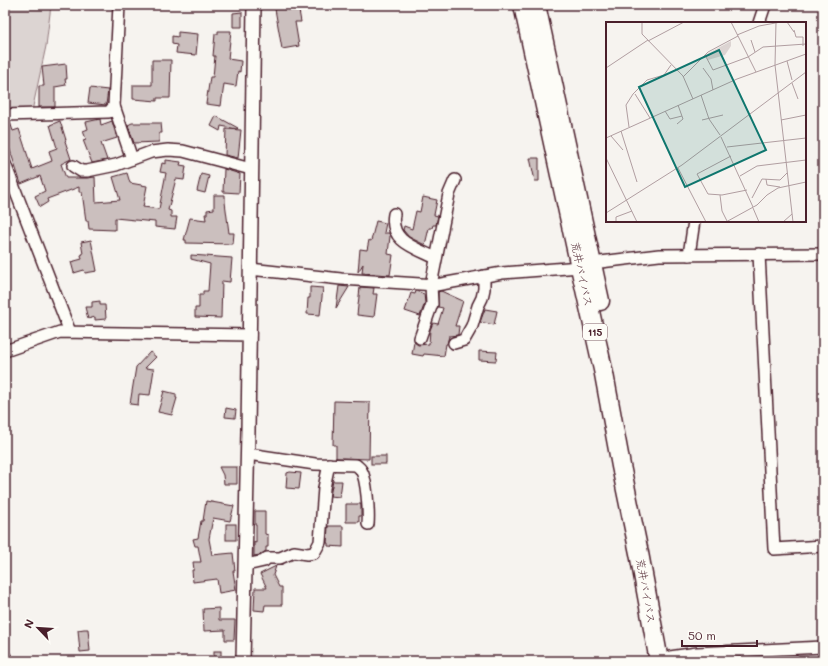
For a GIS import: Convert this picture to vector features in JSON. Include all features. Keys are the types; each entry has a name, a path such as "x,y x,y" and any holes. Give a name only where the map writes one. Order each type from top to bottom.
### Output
{"highway":[{"name":"荒井バイパス","path":"523,5 641,500 667,660"},
{"name":"荒井バイパス","path":"536,5 586,265"}],"street":[{"path":"119,5 114,106 132,159"},
{"path":"244,661 254,5"},
{"path":"759,22 765,5"},
{"path":"5,115 105,113 109,112 114,106"},
{"path":"73,166 81,171 87,171 116,165 151,152 168,150 183,151 251,169"},
{"path":"5,164 70,332"},
{"path":"420,338 432,304 431,285 436,258 449,194 455,180"},
{"path":"394,214 393,219 396,235 402,241 436,258"},
{"path":"689,255 694,222"},
{"path":"759,254 774,549 823,546"},
{"path":"250,269 341,279 431,285 502,273 586,265 659,255 823,254"},
{"path":"454,343 464,340 469,333 482,298 484,276"},
{"path":"5,351 60,332 250,335"},
{"path":"248,454 315,464 356,465 361,470 365,482 369,513 368,524"},
{"path":"246,565 264,561 267,558 280,558 294,552 307,554 314,553 320,542 324,488 329,464"},
{"path":"667,660 697,653 823,648"},
{"path":"5,657 7,661"}],"shaded area":[{"path":"5,5 51,5 46,46 32,111 5,112"}],"building":[{"path":"298,5 301,22 295,22 299,46 282,49 275,9"},
{"path":"242,12 242,27 233,27 233,13"},
{"path":"218,31 231,31 228,59 241,61 236,86 224,84 221,106 206,104 210,77 213,77 215,34 218,34"},
{"path":"178,32 198,34 196,55 176,53 177,45 172,44 172,36 178,37"},
{"path":"152,60 171,60 170,98 157,98 157,101 133,99 133,85 152,85"},
{"path":"66,64 66,85 55,87 55,107 39,107 39,86 44,86 42,67"},
{"path":"90,88 108,90 106,105 88,103"},
{"path":"216,116 238,128 221,126 220,131 211,126"},
{"path":"100,119 101,125 112,121 117,138 101,143 107,160 92,163 83,140 86,139 83,131 88,129 86,122"},
{"path":"60,121 71,159 61,164 66,178 95,177 96,202 120,200 113,177 127,173 130,183 147,186 143,207 159,209 166,173 160,172 162,163 166,164 166,160 181,162 180,165 186,166 184,180 176,179 168,210 171,211 171,217 177,217 175,229 155,227 155,222 115,218 115,230 89,229 88,221 86,221 82,192 79,192 79,187 47,199 48,202 40,207 35,196 45,191 40,176 21,184 5,135 5,122 10,122 13,131 19,129 32,169 52,161 49,151 57,148 50,125"},
{"path":"132,123 161,123 162,133 159,133 159,142 134,143 128,125"},
{"path":"226,129 241,130 238,158 225,155"},
{"path":"530,158 539,158 539,181 535,181"},
{"path":"224,169 240,174 239,193 223,192"},
{"path":"201,174 209,176 205,193 197,191"},
{"path":"214,195 225,195 229,233 234,233 233,244 186,243 186,240 184,240 190,218 206,220 205,214 207,214 207,210 214,209"},
{"path":"423,197 437,200 434,215 438,216 436,225 429,228 425,245 409,237 403,230 404,226 412,229 416,211 420,212"},
{"path":"376,221 386,223 384,233 389,233 390,236 388,254 393,255 390,275 362,273 363,264 358,272 360,249 367,250"},
{"path":"91,240 97,271 85,273 84,270 74,273 71,262 82,259 81,255 83,254 81,242"},
{"path":"191,255 232,258 230,282 222,281 221,318 195,317 195,308 199,308 199,295 203,295 203,291 208,291 210,264 191,259"},
{"path":"339,286 349,287 336,308"},
{"path":"310,287 323,288 320,315 307,314 308,298 310,298"},
{"path":"360,287 374,288 373,294 377,294 374,317 357,315"},
{"path":"416,291 424,294 425,303 420,316 405,311 411,293 415,294"},
{"path":"441,291 463,301 455,326 459,326 458,335 449,336 444,356 424,354 423,356 412,354 414,342 418,345 429,344 430,330 433,323 438,324 443,308 438,307 438,292"},
{"path":"100,301 100,305 105,305 106,319 95,320 95,317 88,319 85,307 92,307 92,302"},
{"path":"485,309 497,311 494,325 480,322"},
{"path":"479,351 497,352 496,361 479,360"},
{"path":"150,352 156,357 145,368 154,369 150,395 139,394 138,405 130,404 136,367"},
{"path":"164,391 176,394 177,398 172,415 158,412"},
{"path":"334,401 370,402 369,459 336,458 336,445 333,445"},
{"path":"226,408 236,410 235,418 225,417"},
{"path":"371,456 386,456 386,464 371,464"},
{"path":"219,467 237,467 237,484 224,484 223,475"},
{"path":"287,473 301,473 299,489 286,488"},
{"path":"333,481 342,481 340,497 330,496"},
{"path":"206,501 234,506 230,521 213,518 209,539 212,555 233,553 235,571 233,571 236,590 219,593 217,579 193,582 193,562 201,562 198,546 195,546 193,539 198,538 201,521 203,521"},
{"path":"346,504 361,504 361,516 359,516 359,522 346,522"},
{"path":"255,511 265,511 265,534 268,535 268,547 266,547 266,551 260,555 254,556 254,542 256,543"},
{"path":"226,524 236,524 236,540 226,540"},
{"path":"328,526 343,526 343,547 328,546"},
{"path":"276,566 273,575 279,587 282,587 282,605 265,605 264,611 254,610 255,588 267,588 260,574"},
{"path":"219,608 219,620 235,620 234,640 225,640 225,630 204,631 203,609"},
{"path":"88,629 90,651 80,652 78,630"},
{"path":"214,651 221,651 221,661 214,661"}]}
